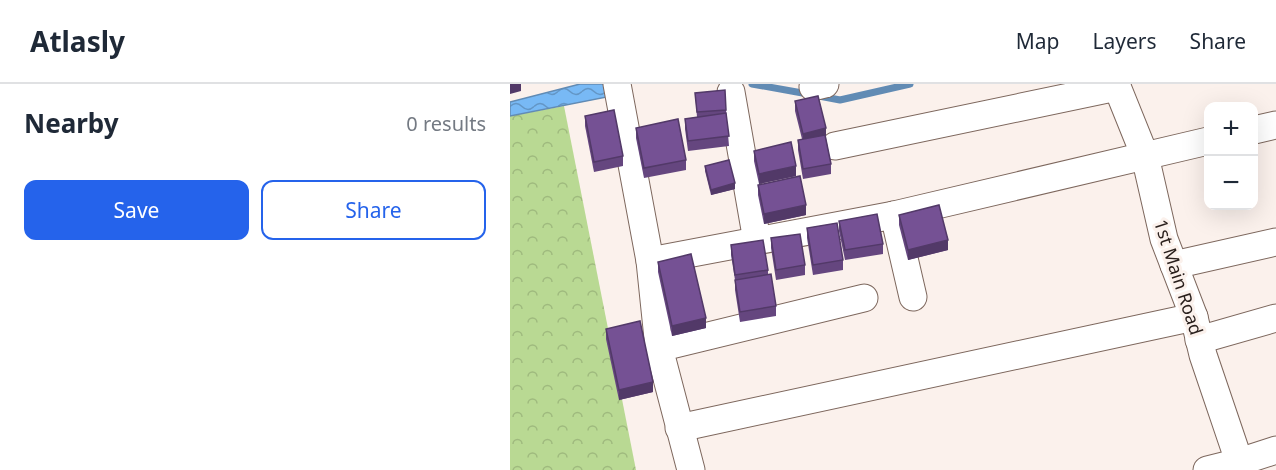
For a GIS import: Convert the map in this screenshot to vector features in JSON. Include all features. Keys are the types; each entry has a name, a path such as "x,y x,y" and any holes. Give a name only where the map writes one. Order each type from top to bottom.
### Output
{"street":[{"path":"617,84 650,261 659,348 691,470"},
{"path":"835,146 1117,86"},
{"name":"1st Main Road","path":"1117,86 1145,156 1164,239 1197,328 1203,355 1241,466"},
{"path":"731,92 757,241"},
{"path":"1258,129 1276,125"},
{"path":"650,261 894,215 1204,142"},
{"path":"894,215 913,297"},
{"path":"1174,265 1276,242"},
{"path":"659,348 864,298"},
{"path":"679,428 1197,328 1276,318"},
{"path":"1207,470 1241,466 1276,450"}],"green space":[{"path":"564,106 636,470 510,470 510,116"}],"water":[{"path":"580,84 611,84 612,96 510,116 510,102"}],"building":[{"path":"725,90 726,110 697,112 695,93"},
{"path":"818,96 826,128 803,134 795,101"},
{"path":"614,110 623,156 594,162 585,116"},
{"path":"726,113 729,136 688,141 685,119"},
{"path":"678,119 686,160 644,168 636,128"},
{"path":"825,135 831,164 803,169 798,140"},
{"path":"791,142 796,166 759,174 754,151"},
{"path":"729,160 735,183 711,190 705,166"},
{"path":"800,176 806,205 764,214 758,185"},
{"path":"939,205 948,240 908,250 899,215"},
{"path":"877,214 883,244 845,250 839,221"},
{"path":"837,223 843,260 813,265 807,228"},
{"path":"800,234 805,265 776,270 771,238"},
{"path":"763,240 768,270 735,275 731,245"},
{"path":"691,254 706,318 672,326 658,262"},
{"path":"771,274 776,306 740,312 735,280"},
{"path":"640,321 653,382 619,390 606,329"}],"waterway":[{"path":"752,84 808,94"},
{"path":"819,96 840,100 910,84"}]}
